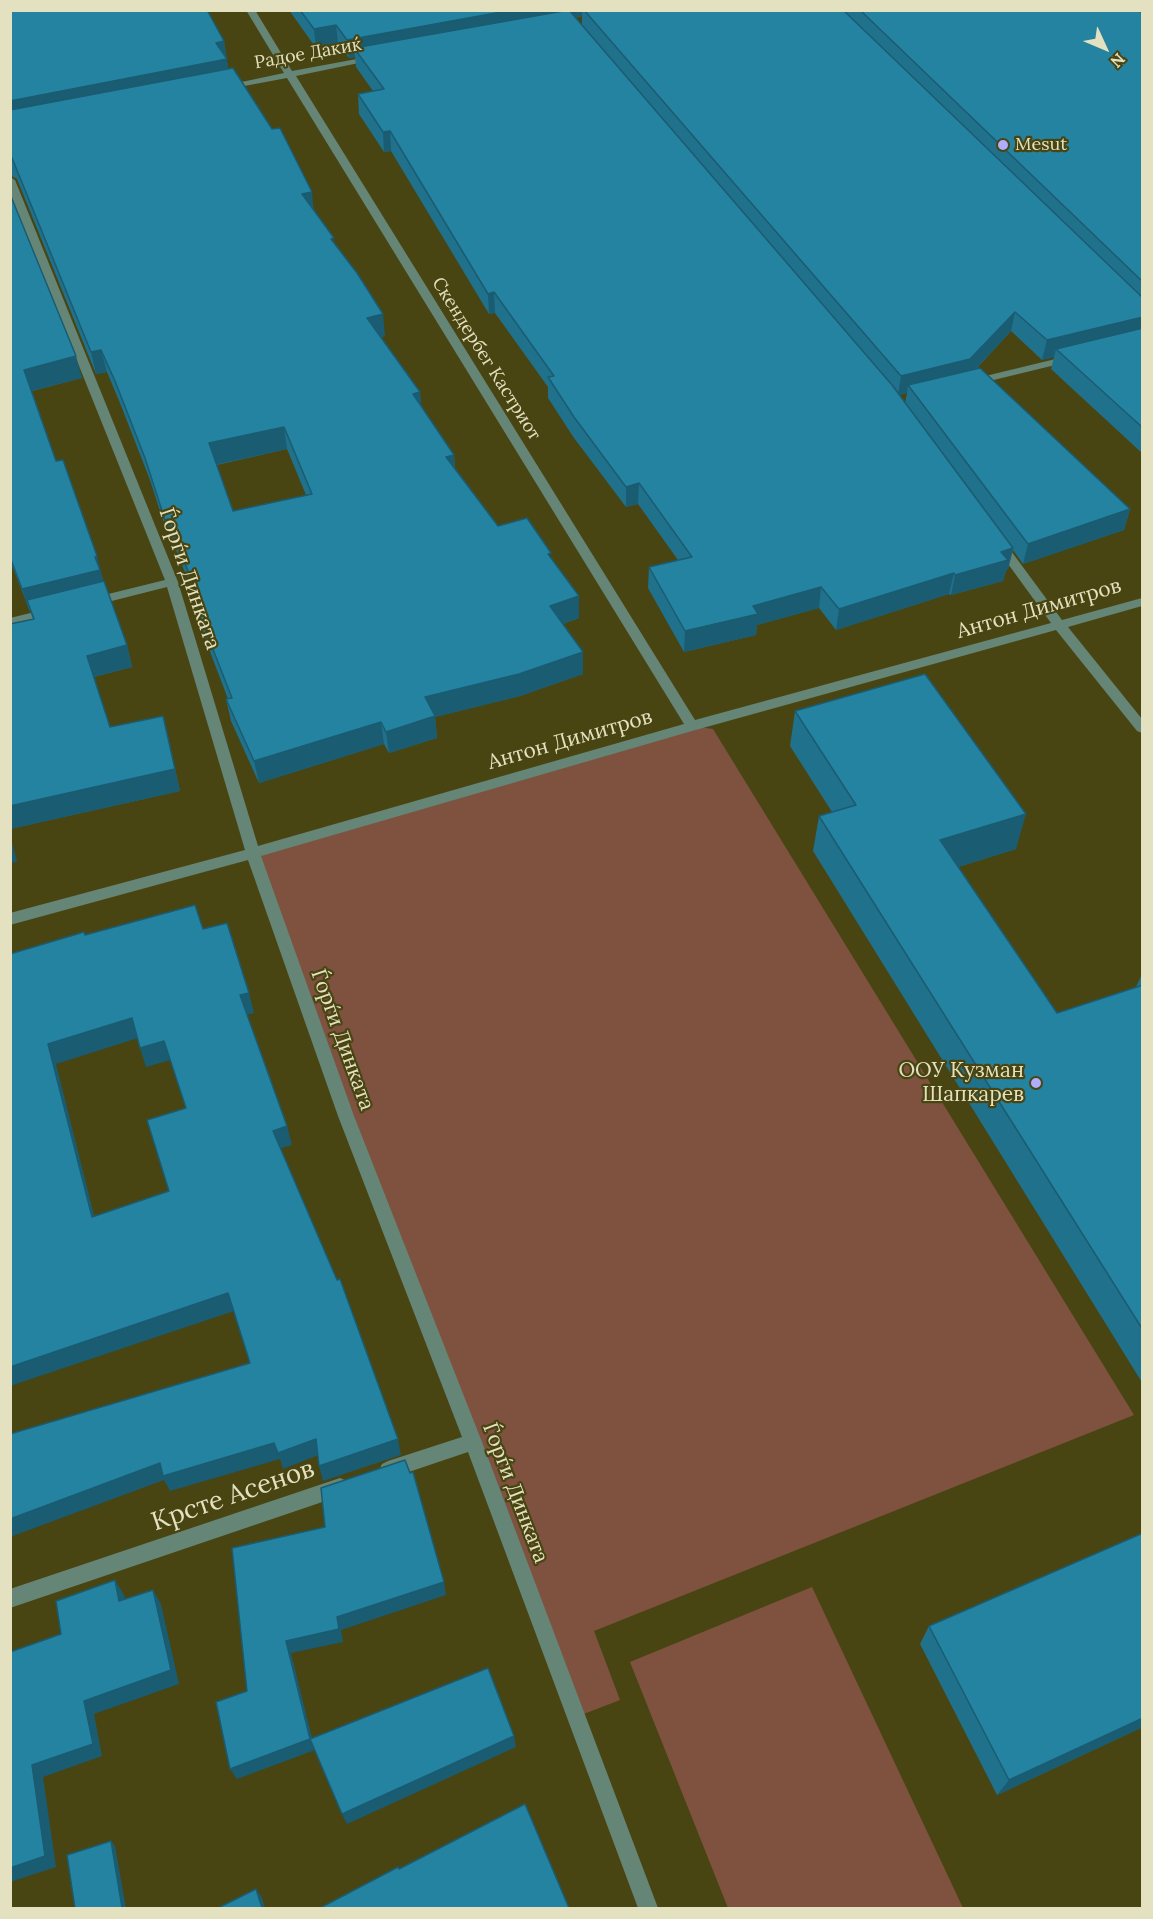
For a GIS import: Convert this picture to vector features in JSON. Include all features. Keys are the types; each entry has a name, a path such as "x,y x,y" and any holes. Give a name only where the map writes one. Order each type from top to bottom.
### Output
{"street":[{"name":"Скендербег Кастриот","path":"250,10 692,726"},
{"name":"Радое Дакиќ","path":"208,90 380,58"},
{"name":"Ѓорѓи Динката","path":"10,180 172,582 253,853 346,1116 473,1442 648,1908"},
{"path":"962,385 1086,354"},
{"path":"991,532 1060,626 1143,728"},
{"path":"10,622 172,582"},
{"name":"Антон Димитров","path":"10,919 253,853 692,726 1143,602"},
{"name":"Крсте Асенов","path":"10,1599 473,1442"}],"shaded area":[{"path":"692,726 713,729 1134,1415 594,1631 620,1700 576,1717 253,853"},
{"path":"812,1587 963,1908 728,1908 630,1662"}],"building":[{"path":"10,10 207,10 224,41 216,43 227,59 10,101"},
{"path":"300,10 512,10 347,40 336,25 314,29"},
{"path":"569,10 892,385 1013,548 1001,552 1008,560 955,575 954,573 839,609 821,587 753,606 758,614 685,631 649,567 692,557 639,483 626,487 574,417 548,377 554,376 494,292 488,294 390,131 383,132 358,94 384,89 354,48"},
{"path":"584,10 843,10 1143,298 1143,317 1047,340 1015,312 970,359 901,376"},
{"path":"860,10 1138,10 1143,14 1143,282"},
{"path":"233,68 272,129 280,128 312,192 302,194 334,238 331,239 357,273 383,314 367,318 420,392 413,394 454,455 446,457 498,526 527,518 551,553 548,554 579,596 550,606 583,652 519,674 425,697 435,716 386,732 381,722 254,761 226,699 232,698 193,598 198,597 168,519 165,520 145,458 115,381 101,350 91,352 10,157 10,110","holes":["284,427 312,494 233,511 209,443"]},
{"path":"10,194 76,356 24,370 56,461 63,460 100,570 22,589 10,557"},
{"path":"1143,328 1143,428 1056,349"},
{"path":"980,368 1130,509 1028,544 908,385"},
{"path":"104,581 127,645 87,656 110,727 163,716 175,769 10,806 10,624 34,619 27,600"},
{"path":"925,674 1026,814 940,840 1057,1013 1143,985 1143,1330 819,816 856,805 795,711"},
{"path":"195,905 203,929 227,923 249,993 240,995 287,1126 273,1131 337,1280 340,1279 398,1439 319,1466 316,1439 278,1453 274,1443 163,1476 160,1463 10,1519 10,1434 250,1363 228,1293 10,1367 10,954 84,932 85,935","holes":["132,1018 140,1048 164,1041 186,1108 147,1120 169,1191 92,1217 48,1044"]},
{"path":"405,1460 410,1473 413,1472 444,1582 337,1617 339,1629 286,1641 310,1739 230,1769 216,1702 247,1691 232,1548 325,1527 321,1488"},
{"path":"1143,1533 1143,1718 1009,1780 929,1626"},
{"path":"115,1580 119,1601 153,1590 171,1670 84,1701 93,1744 32,1765 45,1856 10,1868 10,1652 61,1634 56,1601"},
{"path":"488,1668 514,1736 342,1814 310,1739"},
{"path":"525,1804 569,1908 320,1908 398,1867 399,1869"},
{"path":"111,1841 122,1908 75,1908 67,1855"},
{"path":"256,1889 262,1908 218,1908"}],"place":[{"name":"Mesut","path":"1003,145"},
{"name":"ООУ Кузман Шапкарев","path":"1036,1083"}]}
